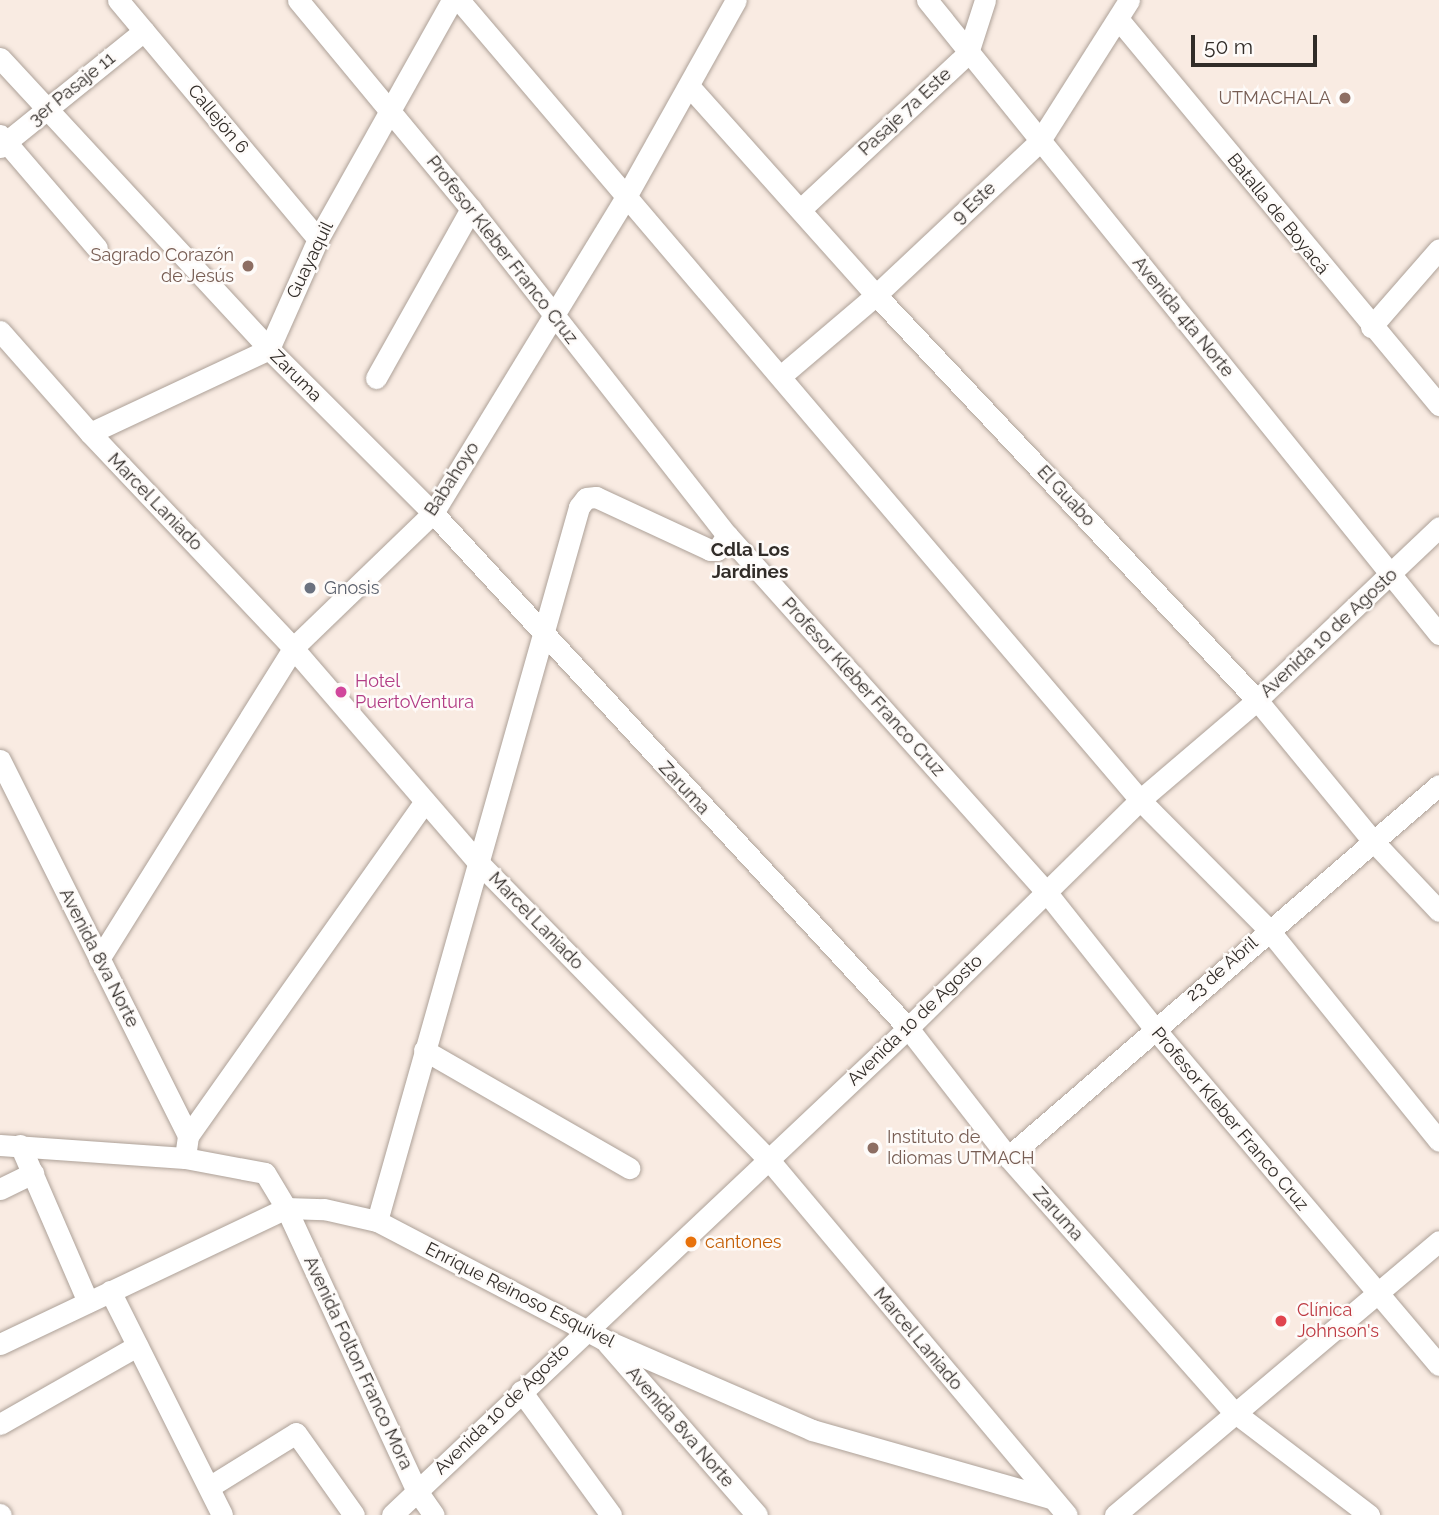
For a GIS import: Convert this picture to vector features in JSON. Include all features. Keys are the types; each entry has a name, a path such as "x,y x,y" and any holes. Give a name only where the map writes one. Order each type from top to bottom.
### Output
{"street":[{"name":"Callejón 6","path":"118,0 318,239"},
{"name":"Profesor Kleber Franco Cruz","path":"298,0 471,209 727,535 1047,893 1154,1028 1439,1365"},
{"name":"Guayaquil","path":"269,349 318,239 452,0"},
{"path":"459,0 782,375 1140,800 1268,929 1439,1142"},
{"name":"Avenida 4ta Norte","path":"927,0 1038,142 1393,573 1439,634"},
{"name":"Pasaje 7a Este","path":"802,208 968,53 985,0"},
{"name":"9 Este","path":"782,375 876,295 1038,142 1119,20 1129,0"},
{"name":"Babahoyo","path":"99,959 293,648 433,513 627,195 689,86 733,1"},
{"name":"Batalla de Boyacá","path":"1119,20 1371,327 1439,405"},
{"name":"3er Pasaje 11","path":"2,142 144,31"},
{"name":"Zaruma","path":"0,58 269,349 433,513 542,636 908,1028 1008,1157 1234,1412 1360,1512"},
{"name":"El Guabo","path":"689,86 802,208 876,295 1257,700 1373,841 1439,911"},
{"path":"2,142 97,248"},
{"path":"376,378 471,209"},
{"path":"1371,327 1439,249"},
{"name":"Marcel Laniado","path":"0,331 90,433 293,648 478,862 769,1160 1050,1497 1068,1515"},
{"path":"90,433 269,349"},
{"path":"377,1221 579,507 586,498 596,497 710,550 717,550 727,535"},
{"name":"Avenida 10 de Agosto","path":"392,1515 521,1391 595,1334 769,1160 1140,800 1257,700 1439,527"},
{"name":"Avenida 8va Norte","path":"0,761 99,959 187,1147"},
{"name":"23 de Abril","path":"1008,1157 1268,929 1439,785"},
{"path":"187,1147 425,801"},
{"path":"424,1050 629,1168"},
{"path":"10,1145 33,1173 88,1302"},
{"name":"Avenida Folton Franco Mora","path":"10,1145 187,1147 258,1170 286,1208 417,1491 434,1515"},
{"path":"0,1189 33,1173"},
{"name":"Enrique Reinoso Esquivel","path":"0,1344 286,1208 324,1209 377,1221 595,1334 811,1430 1050,1497"},
{"path":"1115,1515 1234,1412 1378,1296 1439,1241"},
{"path":"110,1291 222,1515"},
{"name":"Avenida 8va Norte","path":"595,1334 757,1515"},
{"path":"0,1424 137,1346"},
{"path":"521,1391 611,1515"},
{"path":"209,1488 296,1433 354,1515"}],"place":[{"name":"UTMACHALA","path":"1345,98"},
{"name":"Sagrado Corazón de Jesús","path":"248,266"},
{"name":"Gnosis","path":"310,588"},
{"name":"Hotel PuertoVentura","path":"341,692"},
{"name":"Instituto de Idiomas UTMACH","path":"873,1148"},
{"name":"cantones","path":"691,1242"},
{"name":"Clínica Johnson's","path":"1281,1321"}],"district":[{"name":"Cdla Los Jardines","path":"750,561"}]}
